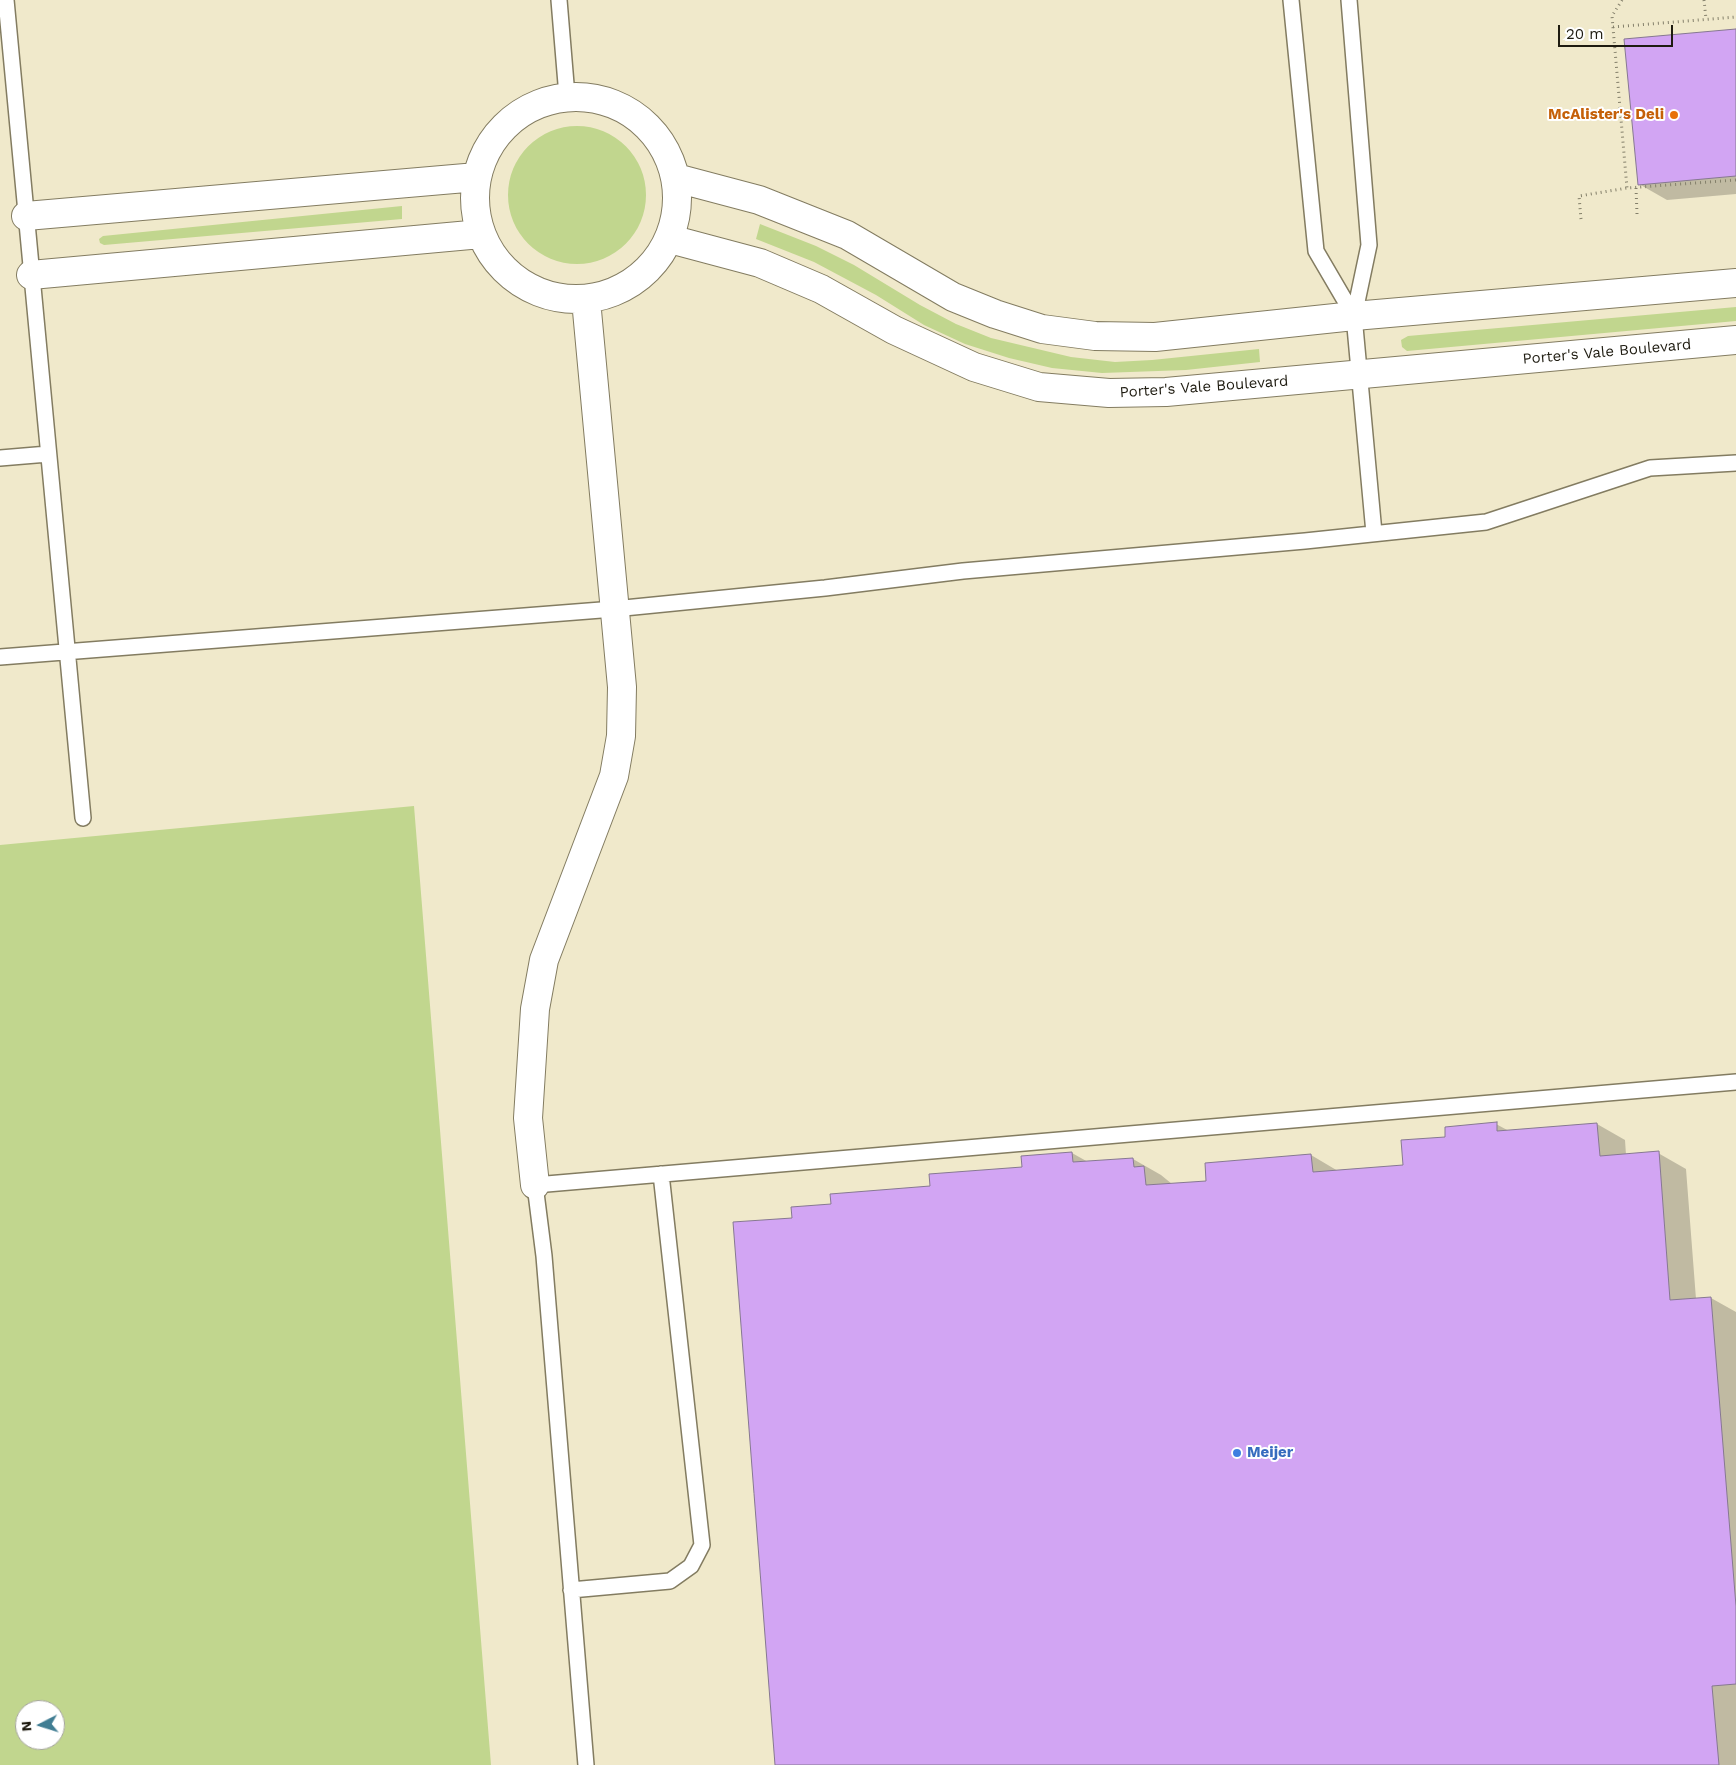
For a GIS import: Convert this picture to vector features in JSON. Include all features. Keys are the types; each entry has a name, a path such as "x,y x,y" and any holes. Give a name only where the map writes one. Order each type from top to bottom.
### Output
{"street":[{"path":"566,96 606,100 638,116 663,144 676,178 679,205 670,239 640,278 620,291 586,300 545,296 514,279 499,265 481,234 475,213 477,177 486,151 507,123 532,106 566,96"},
{"path":"26,216 477,177"},
{"path":"676,178 759,200 847,235 954,297 995,314 1042,329 1095,336 1155,337 1354,316 1736,283"},
{"path":"31,275 481,234"},
{"name":"Porter's Vale Boulevard","path":"670,239 760,263 821,289 894,330 974,367 1039,387 1109,393 1166,392 1736,340"},
{"path":"536,1186 528,1118 535,1009 544,960 614,776 621,736 622,688 586,300"}],"lane":[{"path":"6,0 83,818"},
{"path":"559,0 566,96"},
{"path":"1291,0 1316,251 1354,316"},
{"path":"1349,0 1369,245 1354,316 1374,533"},
{"path":"0,458 48,454"},
{"path":"0,657 614,609 842,586 963,571 1486,522 1650,468 1736,463"},
{"path":"586,1765 536,1186 1736,1082"},
{"path":"572,1590 670,1581 691,1566 702,1545 662,1174"}],"path":[{"path":"1622,0 1612,16 1612,27 1627,188"},
{"path":"1704,0 1706,19"},
{"path":"1612,27 1736,17"},
{"path":"1581,219 1580,196 1627,188 1736,180"},
{"path":"1636,188 1636,214"}],"green space":[{"path":"577,126 603,131 626,146 641,169 646,195 641,221 626,244 603,259 577,264 551,259 528,244 513,221 508,195 513,169 528,146 551,131"},
{"path":"402,206 402,219 104,245 100,243 99,239 103,236"},
{"path":"760,224 816,246 854,265 920,305 956,324 991,338 1071,357 1115,362 1259,349 1260,362 1186,370 1102,373 1052,368 1009,358 965,344 924,325 876,295 814,262 756,239"},
{"path":"1736,307 1736,321 1407,351 1402,347 1401,340 1408,336"},
{"path":"414,806 491,1765 0,1765 0,845"}],"building":[{"path":"1736,29 1736,176 1638,185 1624,39"},
{"name":"Meijer","path":"1497,1122 1497,1131 1597,1123 1600,1156 1659,1151 1670,1300 1711,1297 1736,1606 1736,1684 1712,1686 1719,1765 775,1765 733,1222 792,1218 791,1207 831,1204 830,1194 930,1186 929,1174 1022,1167 1021,1156 1072,1152 1073,1162 1133,1158 1134,1167 1144,1166 1146,1185 1206,1181 1205,1163 1311,1154 1313,1172 1403,1165 1401,1140 1445,1137 1445,1127"}],"place":[{"name":"McAlister's Deli","path":"1674,115"},
{"name":"Meijer","path":"1237,1453"}]}
